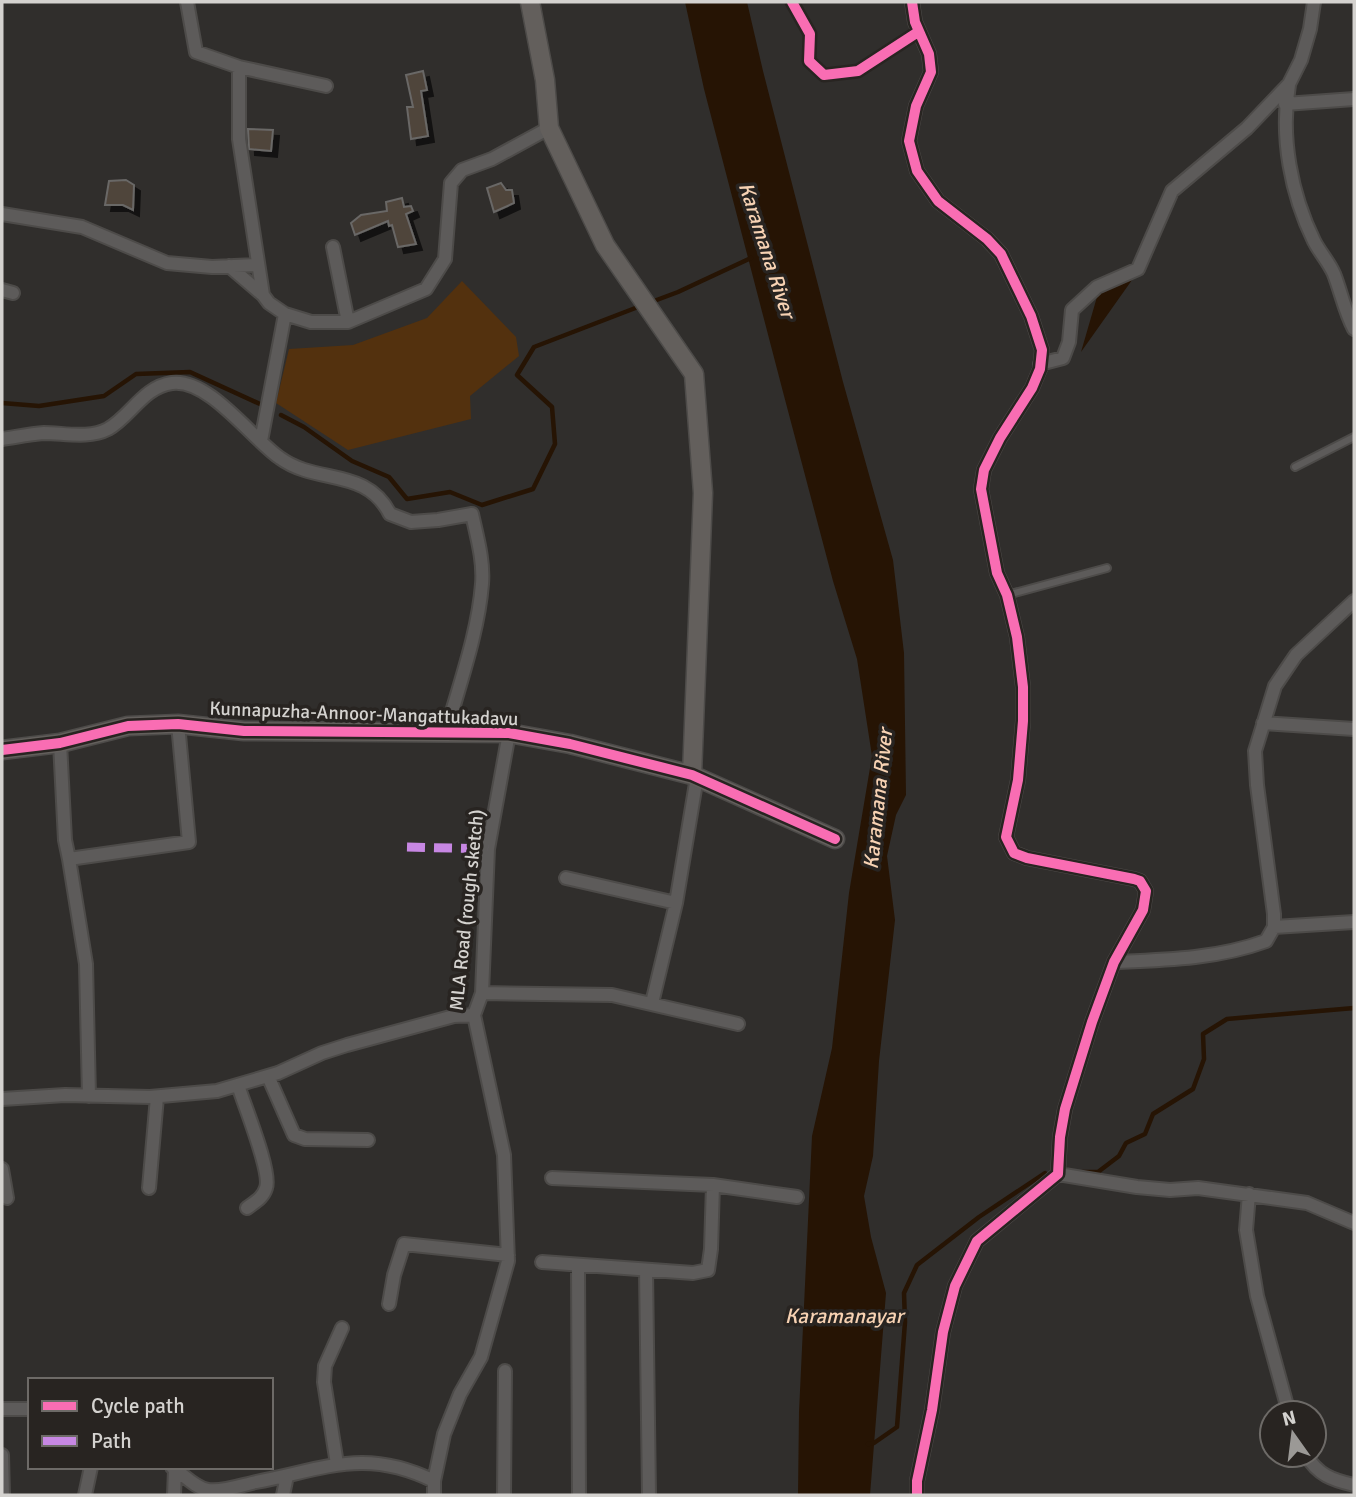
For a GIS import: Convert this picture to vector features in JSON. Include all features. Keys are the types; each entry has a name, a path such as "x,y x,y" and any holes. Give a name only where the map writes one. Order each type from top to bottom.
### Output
{"street":[{"path":"187,2 197,52 239,67 326,86"},
{"path":"530,2 545,80 549,128 605,245 694,374 703,494 694,776 676,903 652,1003"},
{"path":"912,2 915,22 929,54 932,72 916,106 909,141 917,171 938,201 1001,254 1031,316 1042,350 1032,388 1000,438 984,470 981,489 997,573 1007,595 1017,637 1023,687 1018,780 1006,830 1007,841 1014,853 1027,858 1134,878 1144,886 1146,901 1114,962 1065,1109 1058,1174 977,1241 955,1286 943,1332 932,1409 917,1481 917,1495"},
{"path":"1314,2 1310,29 1301,60 1289,84 1285,104 1289,165 1304,220 1316,245 1333,270 1354,329"},
{"path":"239,67 239,139 263,295"},
{"path":"1040,364 1063,358 1069,342 1072,310 1097,287 1138,269 1172,191 1247,128 1289,84"},
{"path":"1285,104 1354,99"},
{"path":"229,266 285,314 311,322 348,322 426,289 445,259 451,183 462,170 492,159 549,128"},
{"path":"2,214 82,227 167,263 257,265"},
{"path":"333,247 348,322"},
{"path":"261,441 285,314"},
{"path":"2,439 43,433 94,433 108,429 141,398 172,383 195,387 213,398 280,459 303,470 357,482 372,490 383,500 390,514 411,522 472,514 482,561 481,593 446,733"},
{"path":"1114,962 1179,960 1244,950 1266,941 1274,927 1255,751 1275,686 1296,655 1354,601"},
{"path":"1264,723 1354,729"},
{"path":"69,859 189,842 178,724"},
{"name":"Kunnapuzha-Annoor-Mangattukadavu","path":"2,750 60,743 128,726 178,724 244,731 509,733 570,744 694,776 835,839"},
{"name":"MLA Road (rough sketch)","path":"434,1495 434,1481 444,1434 460,1394 481,1357 508,1261 504,1155 474,1015 482,993 488,849 509,733"},
{"path":"60,743 65,840 86,964 89,1096"},
{"path":"566,878 676,903"},
{"path":"1274,927 1354,922"},
{"path":"482,993 612,995 738,1024"},
{"path":"2,1098 157,1097 217,1091 268,1076 347,1045 454,1016 474,1015"},
{"path":"268,1076 294,1135 305,1139 368,1140"},
{"path":"238,1086 265,1165 267,1186 261,1198 247,1208"},
{"path":"149,1188 157,1097"},
{"path":"2,1169 7,1198"},
{"path":"1058,1174 1137,1188 1170,1191 1198,1188 1307,1203 1354,1223"},
{"path":"552,1178 713,1185 797,1197"},
{"path":"542,1262 693,1273 708,1270 713,1185"},
{"path":"1249,1194 1246,1230 1257,1296 1285,1399"},
{"path":"388,1304 404,1244 508,1255"},
{"path":"578,1266 579,1495"},
{"path":"646,1270 649,1495"},
{"path":"337,1464 324,1382 325,1366 342,1328"},
{"path":"504,1495 505,1371"},
{"path":"2,1409 28,1409"},
{"path":"2,1455 3,1495"},
{"path":"175,1469 190,1481 208,1490 351,1462 397,1466 434,1481"},
{"path":"85,1495 91,1469"},
{"path":"174,1469 174,1495"},
{"path":"1316,1469 1330,1480 1354,1485"},
{"path":"283,1495 287,1476"}],"lane":[{"path":"1295,467 1354,437"},
{"path":"1007,595 1107,568"}],"shaded area":[{"path":"462,281 516,337 519,356 470,396 471,419 348,450 276,403 289,349 353,345 427,318"}],"water":[{"name":"Karamanayar","path":"685,2 747,2 843,382 893,560 904,653 906,795 896,815 887,856 895,920 879,1061 873,1156 864,1196 871,1237 886,1293 870,1495 798,1495 799,1412 812,1136 832,1048 849,893 872,756 857,659 833,581 783,392 704,89"},
{"path":"1132,280 1081,352 1099,290"}],"building":[{"path":"423,71 427,90 421,91 428,136 411,139 407,107 413,107 406,75"},
{"path":"248,129 273,130 271,151 249,149"},
{"path":"126,180 134,185 133,210 123,205 105,205 109,181"},
{"path":"501,183 506,190 512,190 514,203 494,212 487,188"},
{"path":"402,198 404,207 411,206 413,211 406,214 416,244 398,247 392,225 389,226 388,221 355,235 351,223 361,215 387,211 386,202"}],"waterway":[{"name":"Karamana River","path":"654,301 751,258"},
{"path":"281,415 304,427 352,461 389,477 407,499 450,492 482,505 533,489 555,444 552,407 517,375 534,347 638,307"},
{"path":"2,403 39,406 104,396 136,374 190,372 260,404"},
{"path":"1082,1172 1098,1172 1119,1156 1126,1143 1145,1134 1153,1114 1193,1089 1204,1059 1203,1034 1227,1019 1354,1008"},
{"path":"868,1444 874,1443 897,1427 905,1322 904,1293 917,1265 979,1217 1045,1173"}],"marked path":[{"path":"407,847 488,849"}],"cycle path":[{"path":"792,2 810,34 809,61 824,75 858,71 918,32"},
{"path":"912,2 915,22 929,54 931,72 916,106 909,141 917,171 938,201 987,239 1001,254 1031,316 1042,350 1040,369 1032,388 1000,438 984,470 981,489 997,573 1007,595 1017,637 1023,687 1018,780 1006,837 1014,853 1027,858 1134,879 1140,881 1146,891 1143,910 1114,962 1092,1022 1065,1109 1058,1174 977,1241 955,1286 943,1332 932,1410 917,1481 917,1495"},
{"path":"2,750 60,743 128,726 178,724 244,731 509,733 570,744 692,775 835,839"}]}
